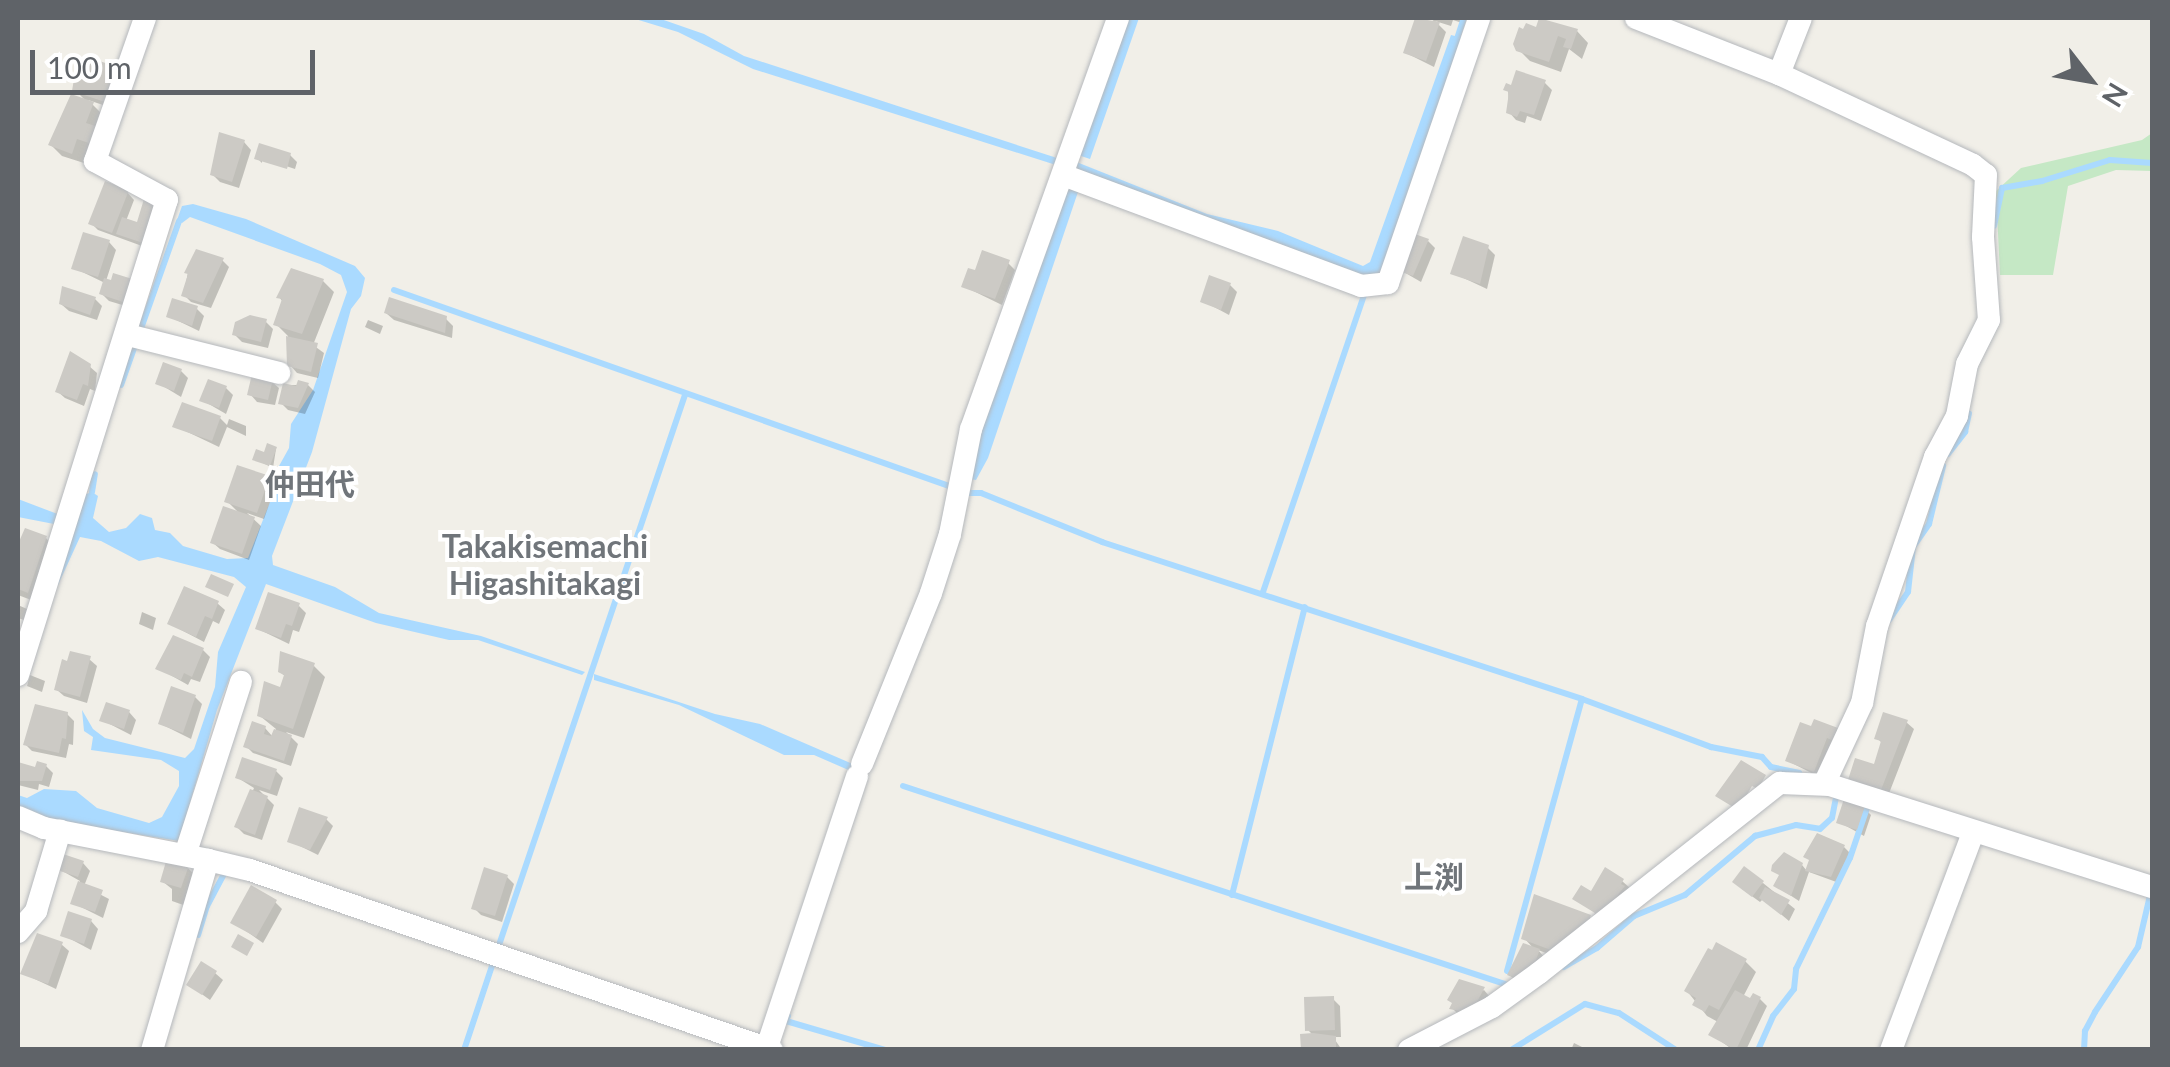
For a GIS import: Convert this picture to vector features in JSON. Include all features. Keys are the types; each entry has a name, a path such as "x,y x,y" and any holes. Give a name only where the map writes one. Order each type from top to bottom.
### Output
{"street":[{"path":"18,675 64,519 136,338 168,200 96,161 145,18"},
{"path":"18,817 60,831 208,860 498,953 769,1048 859,770 931,594 960,488 971,429 1118,18"},
{"path":"1066,167 1368,287 1388,283 1479,18"},
{"path":"1636,18 1780,74 1973,164 1986,176 1983,237 1989,320 1966,364 1957,416 1935,457 1877,626 1862,704 1833,786"},
{"path":"1780,74 1801,18"},
{"path":"136,338 279,373"},
{"path":"184,855 240,682"},
{"path":"1409,1050 1492,1007 1780,783 1833,786 2147,885"},
{"path":"18,932 36,912 60,831"},
{"path":"1891,1050 1973,832"},
{"path":"152,1050 208,860"}],"green space":[{"path":"2152,133 2152,171 2116,170 2068,186 2053,275 2000,275 1996,191 2021,168 2142,140"}],"water":[{"path":"632,18 658,18 704,34 744,56 1057,158 1056,165 753,69 678,32"},
{"path":"1126,18 1139,18 1090,159 1078,155"},
{"path":"1451,35 1463,38 1384,270 1373,278 1347,274 1071,170 1074,161 1207,214 1278,231 1363,266 1370,262"},
{"path":"1066,184 1079,189 988,458 976,480 969,479 979,429"},
{"path":"193,204 246,219 355,266 365,278 361,296 351,309 312,452 272,556 273,565 335,587 379,613 481,636 585,672 582,675 478,640 449,640 376,623 266,584 217,710 179,841 53,821 18,808 18,795 27,798 44,789 76,791 97,808 149,823 162,817 179,786 179,771 161,760 91,750 93,737 84,731 82,710 93,729 105,738 185,758 194,749 215,687 218,652 246,587 234,577 158,557 139,561 101,541 80,537 58,585 53,583 54,524 18,517 18,499 68,518 81,496 92,492 98,496 93,518 109,532 126,528 140,514 152,518 155,530 170,533 183,546 227,559 248,558 270,502 274,475 289,448 291,424 313,390 347,292 341,275 320,264 190,217 182,223 177,220 182,206"},
{"path":"594,674 715,714 760,724 855,765 853,772 814,755 784,755 679,705 594,680"}],"building":[{"path":"1415,18 1440,22 1426,61 1403,53"},
{"path":"1539,18 1578,29 1571,49 1563,47 1566,39 1558,36 1549,62 1516,51 1513,44 1519,27 1523,29 1526,23 1536,27"},
{"path":"91,58 117,67 105,102 72,91 76,67 86,71"},
{"path":"1516,70 1546,80 1534,115 1520,111 1517,117 1506,113 1509,92 1503,90 1506,83 1511,85"},
{"path":"71,94 94,102 86,123 98,127 92,144 77,139 72,154 48,145"},
{"path":"219,132 245,140 232,182 210,175"},
{"path":"259,143 291,153 287,169 254,159"},
{"path":"105,181 129,190 112,233 88,224"},
{"path":"144,199 159,204 146,244 116,234 122,217 137,222"},
{"path":"83,232 110,240 98,277 71,269"},
{"path":"1412,233 1429,239 1413,276 1399,271"},
{"path":"1463,236 1489,245 1480,284 1450,274"},
{"path":"196,249 224,258 203,303 181,296 188,274 184,273"},
{"path":"982,250 1010,260 995,299 961,287 968,268 975,270"},
{"path":"291,268 324,279 302,334 273,325 282,299 276,298"},
{"path":"113,273 139,281 132,305 99,294 104,278 111,280"},
{"path":"1209,275 1231,283 1221,310 1200,302"},
{"path":"62,286 96,297 90,315 59,304"},
{"path":"389,297 447,316 445,333 384,313"},
{"path":"172,298 198,306 192,326 166,317"},
{"path":"250,315 267,319 261,342 232,335 235,322"},
{"path":"286,336 318,343 311,372 287,366"},
{"path":"70,351 91,364 88,386 83,384 77,400 55,392"},
{"path":"163,362 182,369 174,391 155,384"},
{"path":"252,374 273,379 268,400 247,395"},
{"path":"208,379 227,386 219,408 199,401"},
{"path":"298,380 309,383 298,408 278,404 283,383 296,386"},
{"path":"182,402 221,416 212,441 172,427"},
{"path":"267,443 277,447 270,466 252,460 256,449 264,452"},
{"path":"237,465 270,476 257,513 224,502"},
{"path":"223,506 255,517 242,554 210,543"},
{"path":"25,528 47,536 28,593 18,589 18,544"},
{"path":"211,574 234,584 228,597 205,587"},
{"path":"184,586 219,601 212,619 205,616 196,637 167,624"},
{"path":"268,592 300,603 292,626 286,624 281,638 255,629"},
{"path":"173,635 204,648 192,677 184,673 181,680 155,669"},
{"path":"70,651 91,656 80,697 54,690 62,659 67,661"},
{"path":"280,651 315,663 293,729 257,716 264,681 280,687 284,675 278,672"},
{"path":"171,686 196,695 183,733 158,724"},
{"path":"106,702 130,710 124,729 99,721"},
{"path":"35,704 68,712 66,739 62,738 59,753 23,745"},
{"path":"1883,712 1908,720 1881,790 1848,780 1855,758 1874,764 1881,741 1874,739"},
{"path":"1814,719 1838,728 1834,741 1827,738 1814,772 1785,761 1800,722 1811,726"},
{"path":"252,721 266,726 264,734 271,736 274,729 292,735 284,761 243,747"},
{"path":"242,757 277,769 270,790 235,778"},
{"path":"1741,760 1766,775 1758,789 1752,786 1738,810 1715,796"},
{"path":"37,761 47,764 42,781 18,781 18,762 35,767"},
{"path":"250,789 268,796 255,835 234,827"},
{"path":"1844,799 1865,806 1857,830 1836,823"},
{"path":"299,807 328,817 310,850 287,842"},
{"path":"1817,833 1845,845 1831,877 1805,871 1809,860 1803,857"},
{"path":"1784,852 1803,863 1791,896 1773,886 1779,875 1771,871 1772,865"},
{"path":"60,853 84,861 78,877 54,869"},
{"path":"167,858 189,865 181,888 160,882"},
{"path":"1744,866 1764,881 1752,897 1732,882"},
{"path":"484,867 508,875 495,916 471,909"},
{"path":"1605,867 1624,879 1621,884 1625,886 1588,932 1595,913 1572,899 1581,885 1591,891"},
{"path":"78,881 103,890 95,912 70,904"},
{"path":"251,885 277,900 256,937 230,923"},
{"path":"1765,887 1790,900 1781,915 1759,898"},
{"path":"1534,894 1591,915 1584,933 1559,953 1521,939"},
{"path":"68,911 92,919 84,944 60,936"},
{"path":"37,933 63,942 48,984 20,974"},
{"path":"238,934 254,943 247,956 231,947"},
{"path":"1716,942 1747,959 1719,1010 1709,1005 1705,1012 1692,1005 1696,998 1684,991 1708,948 1712,950"},
{"path":"1523,943 1540,949 1533,968 1519,980 1507,975"},
{"path":"201,961 217,971 202,995 186,985"},
{"path":"1459,979 1485,987 1471,1013 1449,1009 1452,1003 1447,1000"},
{"path":"1735,990 1750,998 1753,993 1761,997 1736,1050 1708,1035"},
{"path":"1334,996 1335,1030 1305,1031 1304,997"},
{"path":"1300,1034 1336,1036 1336,1050 1301,1050"}],"waterway":[{"path":"1455,45 1464,18"},
{"path":"1994,226 2002,188 2042,181 2110,160 2152,163"},
{"path":"121,385 179,221"},
{"path":"394,290 952,487"},
{"path":"1263,592 1365,293"},
{"path":"498,948 685,395"},
{"path":"1948,454 1965,432 1969,413"},
{"path":"1889,620 1908,592 1913,547 1929,524 1943,466"},
{"path":"92,492 95,474"},
{"path":"969,493 981,493 1102,542 1582,699 1711,747 1762,757 1771,767 1799,773"},
{"path":"1232,895 1305,607"},
{"path":"1507,971 1582,699"},
{"path":"903,786 1505,984"},
{"path":"1564,967 1597,948 1634,916 1685,895 1755,836 1796,825 1820,829 1832,818 1837,792"},
{"path":"1758,1050 1773,1016 1794,989 1796,969 1850,858 1867,808"},
{"path":"198,935 207,906 225,872 229,873"},
{"path":"2084,1050 2085,1031 2138,947 2151,891"},
{"path":"464,1050 494,960"},
{"path":"1511,1050 1585,1004 1619,1013 1676,1050"},
{"path":"788,1016 786,1021 886,1050"}],"district":[{"name":"仲田代","path":"310,483"},
{"name":"Takakisemachi Higashitakagi","path":"545,566"},
{"name":"上渕","path":"1434,876"}]}
